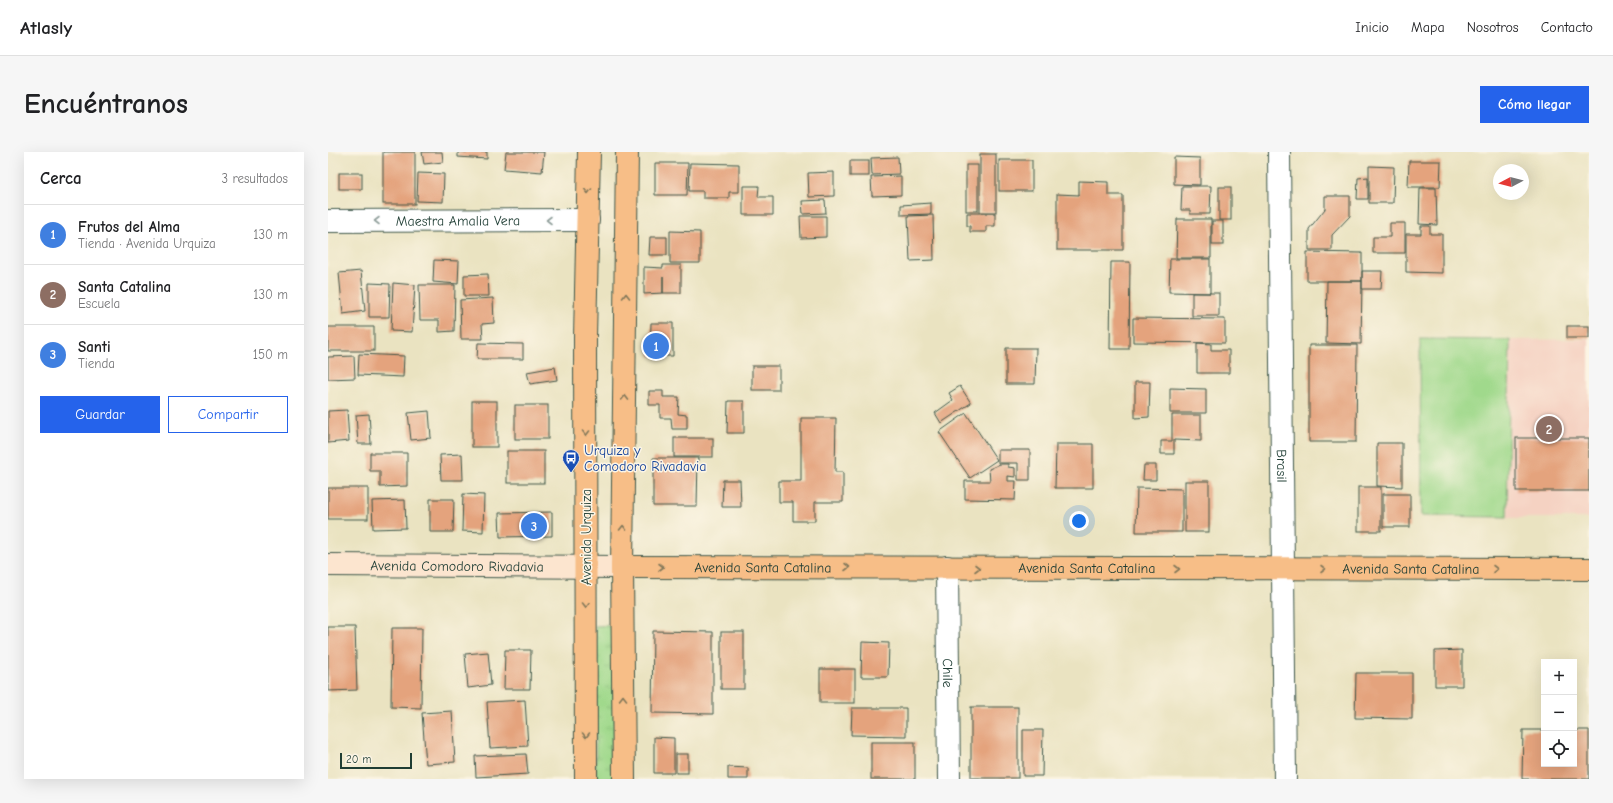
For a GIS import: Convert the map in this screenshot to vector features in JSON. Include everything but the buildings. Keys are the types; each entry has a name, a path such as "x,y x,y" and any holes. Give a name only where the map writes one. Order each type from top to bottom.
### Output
{"main road":[{"name":"Avenida Urquiza","path":"586,779 585,338 589,152"},
{"path":"624,779 622,567 627,152"},
{"name":"Avenida Comodoro Rivadavia","path":"328,565 586,566"},
{"name":"Avenida Santa Catalina","path":"586,566 1589,569"}],"street":[{"name":"Brasil","path":"1279,152 1285,779"},
{"name":"Maestra Amalia Vera","path":"328,221 588,220"},
{"name":"Chile","path":"947,567 949,779"}],"shaded area":[{"path":"1589,339 1589,518 1508,518 1510,340"}],"green space":[{"path":"1420,339 1510,340 1507,517 1421,516"},
{"path":"616,625 616,779 596,779 595,626"}],"place":[{"name":"Frutos del Alma","path":"656,346"},
{"name":"Santa Catalina","path":"1549,429"},
{"name":"Urquiza y Comodoro Rivadavia","path":"571,473"},
{"name":"Santi","path":"534,526"}]}
